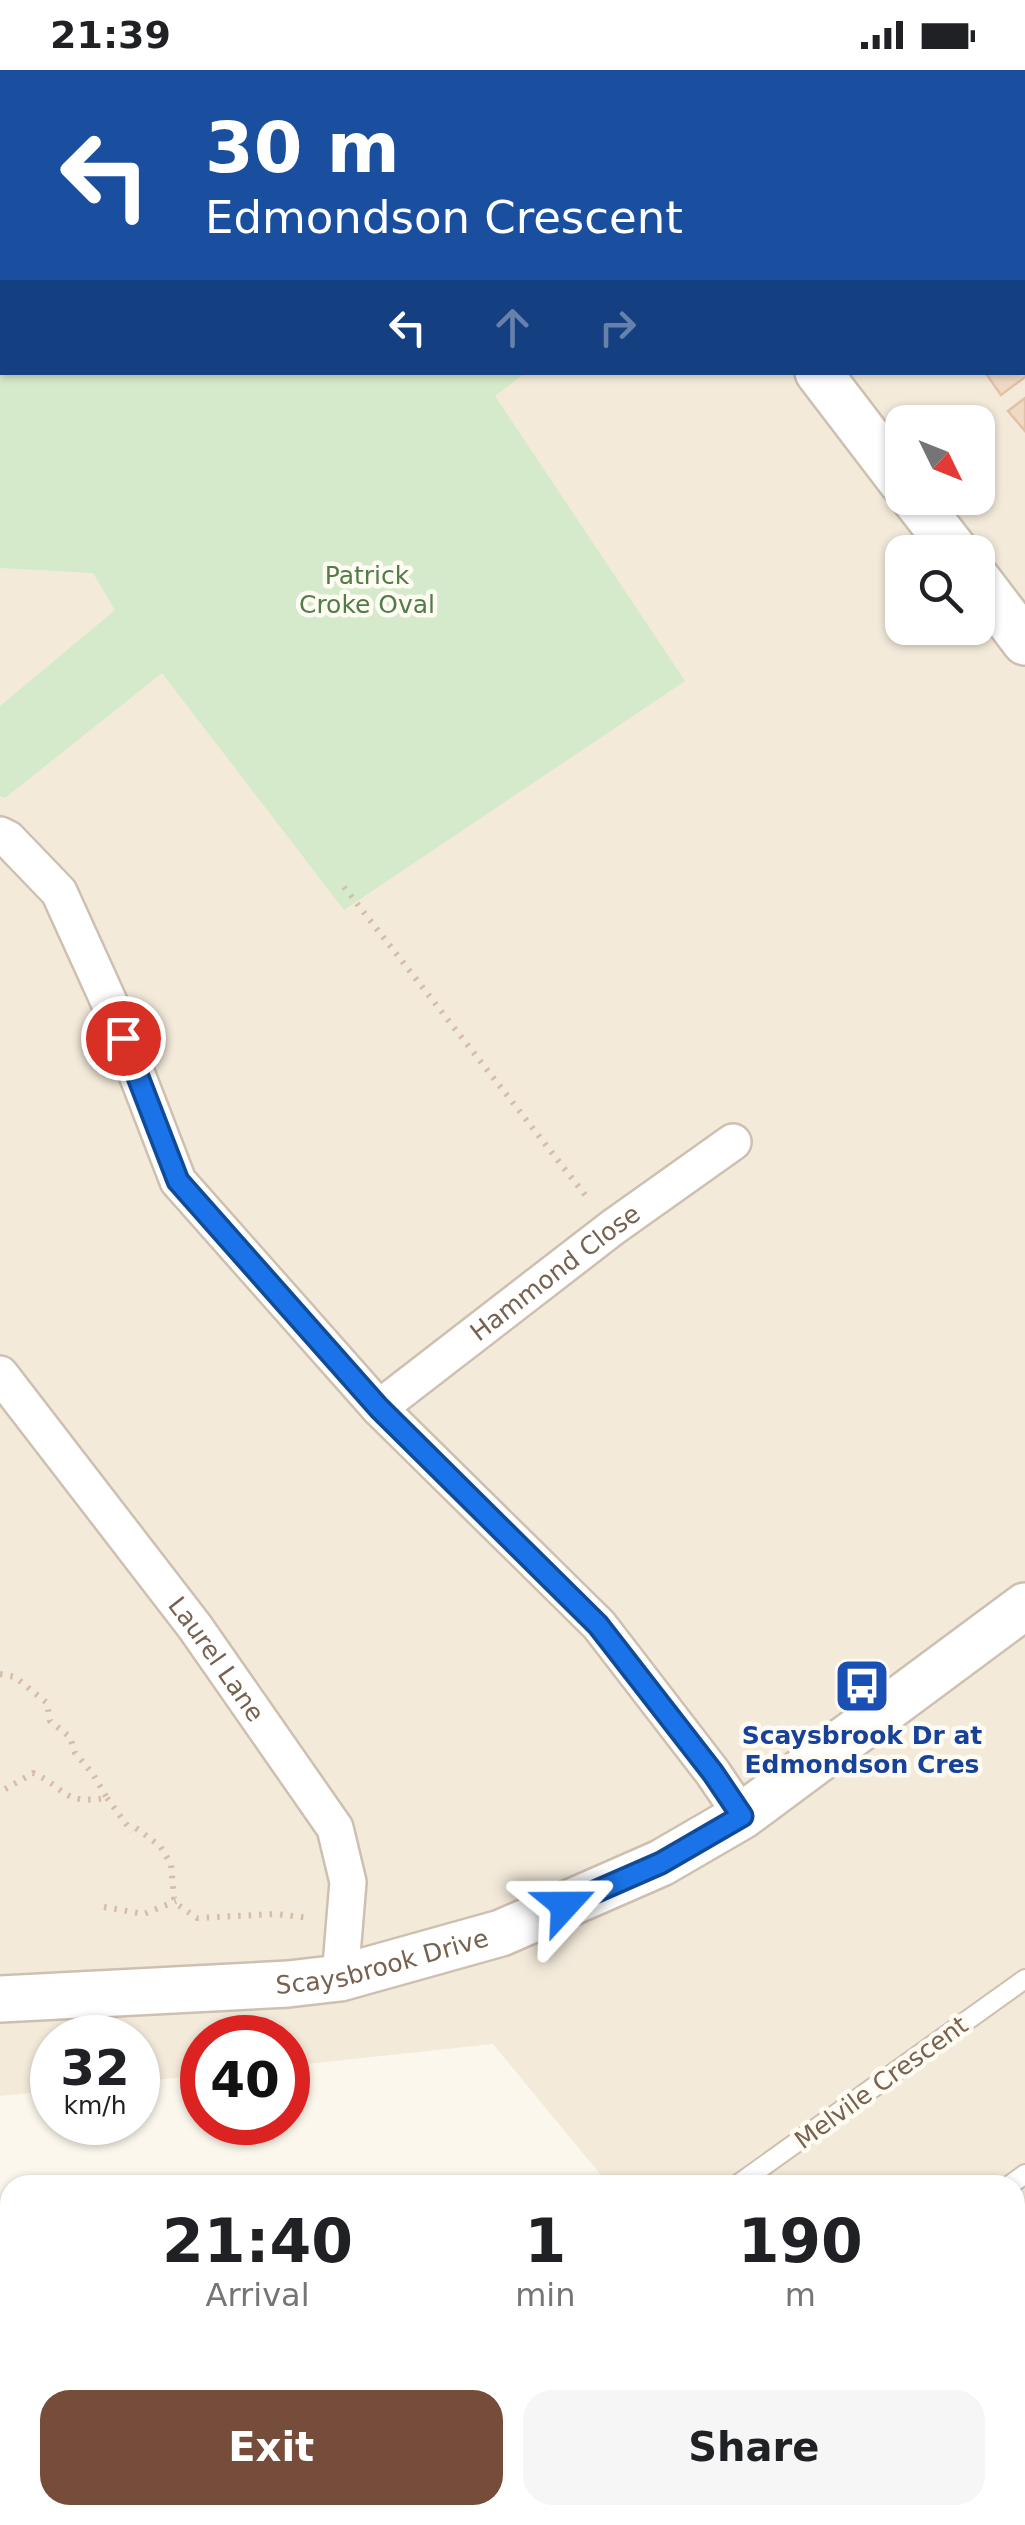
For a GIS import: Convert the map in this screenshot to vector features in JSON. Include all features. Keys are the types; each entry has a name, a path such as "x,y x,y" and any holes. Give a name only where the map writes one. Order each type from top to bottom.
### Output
{"street":[{"path":"820,375 885,460"},
{"path":"927,515 943,535"},
{"path":"995,602 1025,642"},
{"path":"0,835 59,892 109,1002 178,1181 379,1408 598,1625 742,1816"},
{"name":"Hammond Close","path":"379,1408 612,1228 733,1142"},
{"name":"Laurel Lane","path":"0,1374 195,1627 335,1828 348,1882 340,1978"},
{"name":"Scaysbrook Drive","path":"0,1999 340,1978 501,1933 661,1863 742,1816 1025,1606"}],"lane":[{"name":"Melvile Crescent","path":"751,2175 1025,1979"}],"path":[{"path":"344,886 612,1228"},
{"path":"0,1674 15,1677 47,1703 50,1721 70,1737 75,1752 94,1774 107,1798 134,1830 160,1846 171,1864 176,1902 198,1918 276,1914 307,1918 346,1910"},
{"path":"0,1792 33,1773 70,1798 107,1798"},
{"path":"104,1907 144,1914 176,1902"}],"shaded area":[{"path":"0,375 1025,375 1025,2175 601,2175 493,2044 310,2064 310,2015 180,2015 180,2077 160,2080 160,2015 30,2015 30,2093 0,2096"}],"green space":[{"name":"Patrick Croke Oval","path":"0,375 522,375 495,396 685,681 344,910 162,673 5,798 0,796 0,706 115,610 93,573 0,568"}],"building":[{"path":"987,375 1025,375 1025,377 1001,395"},
{"path":"1025,398 1025,431 1008,411"}],"place":[{"name":"Scaysbrook Dr at Edmondson Cres","path":"862,1686"}],"route":[{"path":"123,1038 178,1181 379,1408 598,1625 742,1816 661,1863 565,1905"}]}
